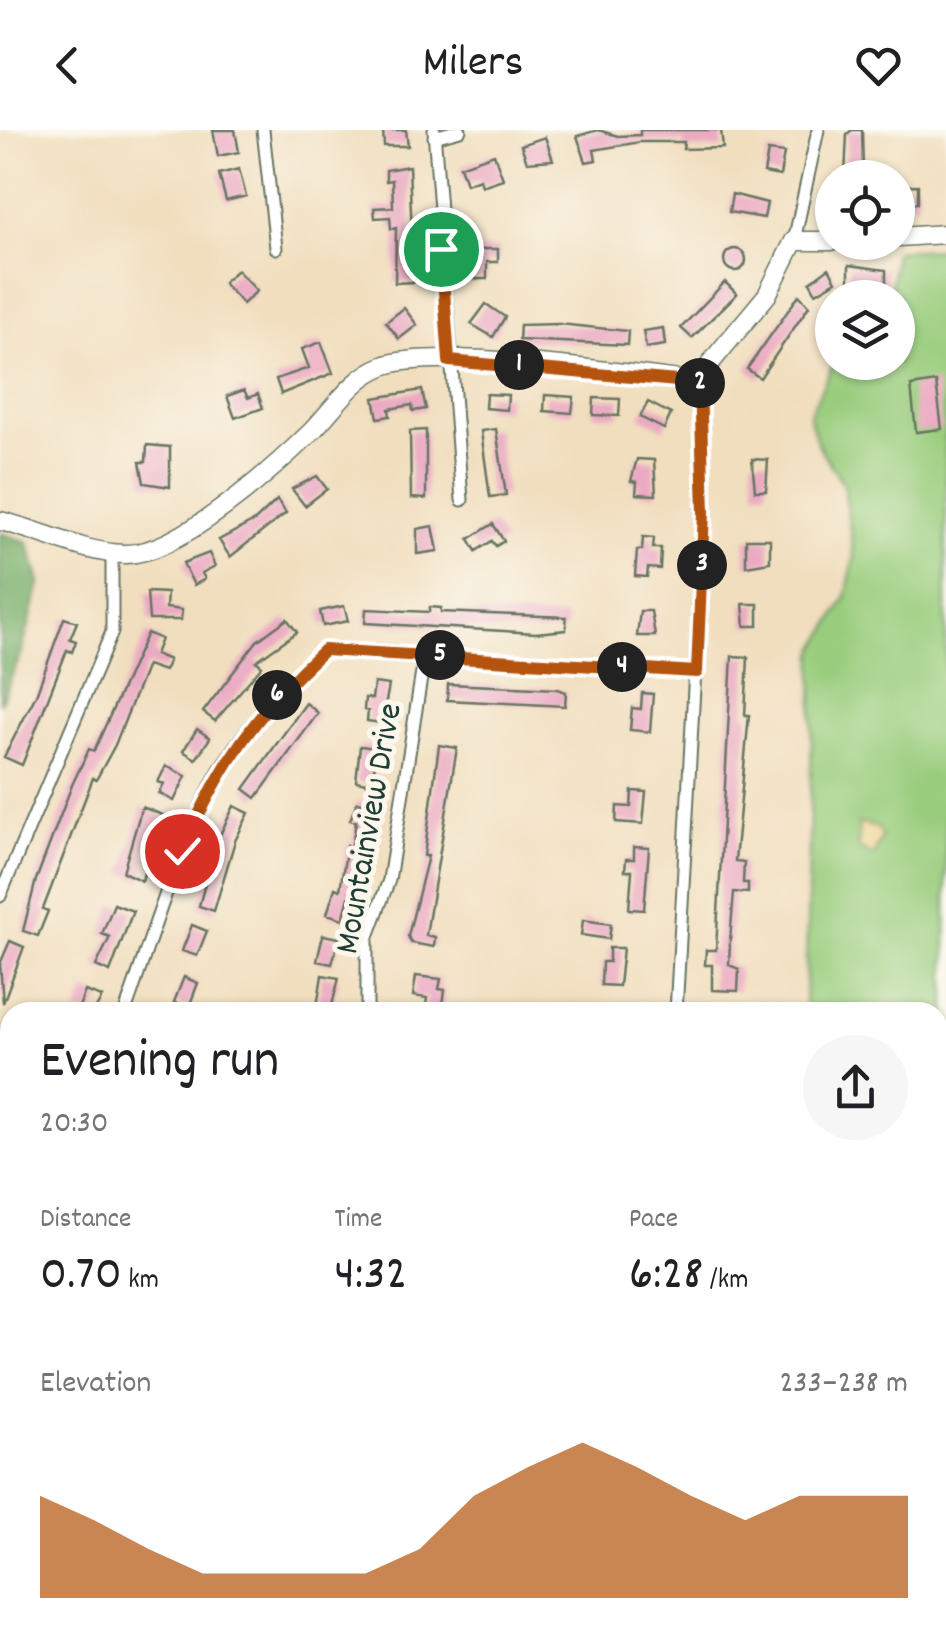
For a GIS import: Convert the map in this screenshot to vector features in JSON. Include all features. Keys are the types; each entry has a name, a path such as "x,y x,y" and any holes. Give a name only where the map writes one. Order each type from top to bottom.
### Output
{"street":[{"path":"263,130 276,248"},
{"path":"460,130 434,134 462,500"},
{"path":"677,1002 704,512 700,383 712,361 773,287 794,241 818,130"},
{"path":"915,236 946,234"},
{"path":"794,241 815,241"},
{"path":"0,521 112,553 144,553 178,538 292,450 374,370 398,362 449,361 700,383"},
{"path":"0,896 112,632 112,553"},
{"path":"129,1002 182,851 214,781 280,690 324,650 697,672"},
{"name":"Mountainview Drive","path":"367,1002 367,939 389,880 425,654"}],"green space":[{"path":"946,249 946,1002 805,1002 814,653 846,597 854,558 844,485 818,445 809,415 826,380 915,380 915,280 892,280 894,260 915,260 915,250"},
{"path":"0,533 28,542 40,583 21,654 0,704"}],"sand":[{"path":"858,823 878,828 882,836 873,856 859,848"}],"building":[{"path":"213,130 235,130 239,152 218,156"},
{"path":"383,130 406,130 408,146 384,146"},
{"path":"598,130 618,136 640,135 640,130 721,130 723,148 683,149 684,142 640,142 594,150 596,160 586,162 577,136"},
{"path":"862,130 863,160 846,160 847,134"},
{"path":"545,137 553,160 527,162 521,145"},
{"path":"768,151 784,153 780,176 764,173"},
{"path":"494,154 503,179 482,186 480,179 466,184 460,166"},
{"path":"409,166 414,282 395,283 396,228 391,229 390,217 375,218 374,208 393,207 392,180 386,181 386,170"},
{"path":"239,169 246,196 226,201 219,174"},
{"path":"732,194 767,203 764,218 729,212"},
{"path":"498,249 498,262 487,262 487,279 466,279 466,253"},
{"path":"735,249 743,252 743,268 735,271 727,268 724,260 727,252"},
{"path":"849,265 886,270 886,280 849,280"},
{"path":"829,268 835,280 815,280 815,291 810,282"},
{"path":"237,270 257,291 243,304 223,283"},
{"path":"725,282 737,294 692,338 681,328"},
{"path":"799,295 809,306 760,378 747,369"},
{"path":"486,304 505,317 493,337 471,324"},
{"path":"404,308 417,325 399,339 386,322"},
{"path":"559,324 628,331 627,345 519,340 520,325"},
{"path":"663,328 665,345 646,348 643,331"},
{"path":"321,342 333,373 281,394 276,379 309,368 302,349"},
{"path":"936,382 942,429 916,432 911,386"},
{"path":"244,390 248,398 258,394 263,408 235,418 227,396"},
{"path":"422,390 426,409 413,411 412,405 389,409 390,416 378,418 374,398"},
{"path":"486,394 508,395 507,410 485,408"},
{"path":"545,395 574,397 572,413 544,411"},
{"path":"594,398 620,399 619,416 593,415"},
{"path":"648,402 671,414 664,429 640,417"},
{"path":"496,429 506,495 490,497 481,431"},
{"path":"426,430 426,499 411,498 410,431"},
{"path":"147,445 170,447 170,487 144,483 140,462 146,462"},
{"path":"637,459 654,460 656,495 636,494 637,482 631,481"},
{"path":"752,459 768,460 766,491 755,491"},
{"path":"317,476 327,489 305,506 292,489"},
{"path":"277,500 286,513 230,557 219,540 256,520"},
{"path":"493,524 504,541 496,546 492,541 476,551 469,539"},
{"path":"433,526 438,551 417,554 417,529"},
{"path":"643,537 654,538 653,548 661,548 660,569 648,568 647,577 635,576 637,550 642,550"},
{"path":"746,539 770,539 770,562 746,566"},
{"path":"209,553 215,566 202,573 205,579 194,585 183,563"},
{"path":"147,592 167,593 166,608 182,610 181,620 149,620"},
{"path":"743,604 758,604 758,626 745,626"},
{"path":"344,606 348,621 323,626 320,611"},
{"path":"430,607 441,608 441,612 566,617 566,630 536,633 365,623 366,609 429,612"},
{"path":"640,611 651,611 655,636 637,636"},
{"path":"64,618 77,622 70,639 76,641 72,652 67,650 22,765 4,757 36,695"},
{"path":"287,619 297,632 256,661 262,666 215,721 203,712 257,641"},
{"path":"147,633 161,639 155,654 169,660 164,671 147,665 115,745 96,780 93,778 43,909 48,911 38,936 23,931 36,880 72,785 89,749 94,751"},
{"path":"732,656 748,657 745,715 749,715 735,861 744,862 743,883 748,883 748,893 734,892 729,965 739,969 738,991 712,990 712,965 705,965 706,950 716,950"},
{"path":"374,683 389,685 382,723 367,721 368,711 364,710 365,698 372,699"},
{"path":"448,684 558,689 566,692 565,706 447,700"},
{"path":"642,693 653,694 650,732 630,730 632,708 641,709"},
{"path":"306,703 318,713 256,798 244,789"},
{"path":"197,729 210,738 196,759 183,751"},
{"path":"439,745 457,748 426,935 435,937 434,947 411,943 408,936 428,856 424,856"},
{"path":"360,746 377,748 372,784 356,781"},
{"path":"166,766 186,776 174,801 159,793 164,784 158,782"},
{"path":"632,791 646,792 643,824 616,822 617,806 631,807"},
{"path":"357,802 374,805 343,919 327,914 335,888 340,890 347,845 352,846 356,821 350,820"},
{"path":"234,806 249,813 235,841 214,911 199,906 216,843"},
{"path":"142,807 165,816 143,855 148,856 142,881 123,872"},
{"path":"634,847 649,848 644,910 629,909 632,871 625,871 626,859 634,859"},
{"path":"114,904 133,911 110,972 96,966 110,937 102,934"},
{"path":"583,920 611,924 609,939 581,935"},
{"path":"192,925 207,931 197,956 182,951"},
{"path":"323,935 339,938 332,964 317,961"},
{"path":"10,941 24,947 3,1002 3,1002 0,964"},
{"path":"609,948 623,948 619,986 601,985 602,962 609,962"},
{"path":"322,975 339,978 333,1002 318,1002"},
{"path":"416,976 441,979 439,989 445,990 443,1002 426,1002 427,998 413,996"},
{"path":"184,977 198,983 191,1002 174,1002"},
{"path":"85,991 102,997 99,1002 81,1002"}],"route":[{"path":"182,851 214,781 280,690 324,650 697,672 704,512 700,383 449,361 441,249"}]}
